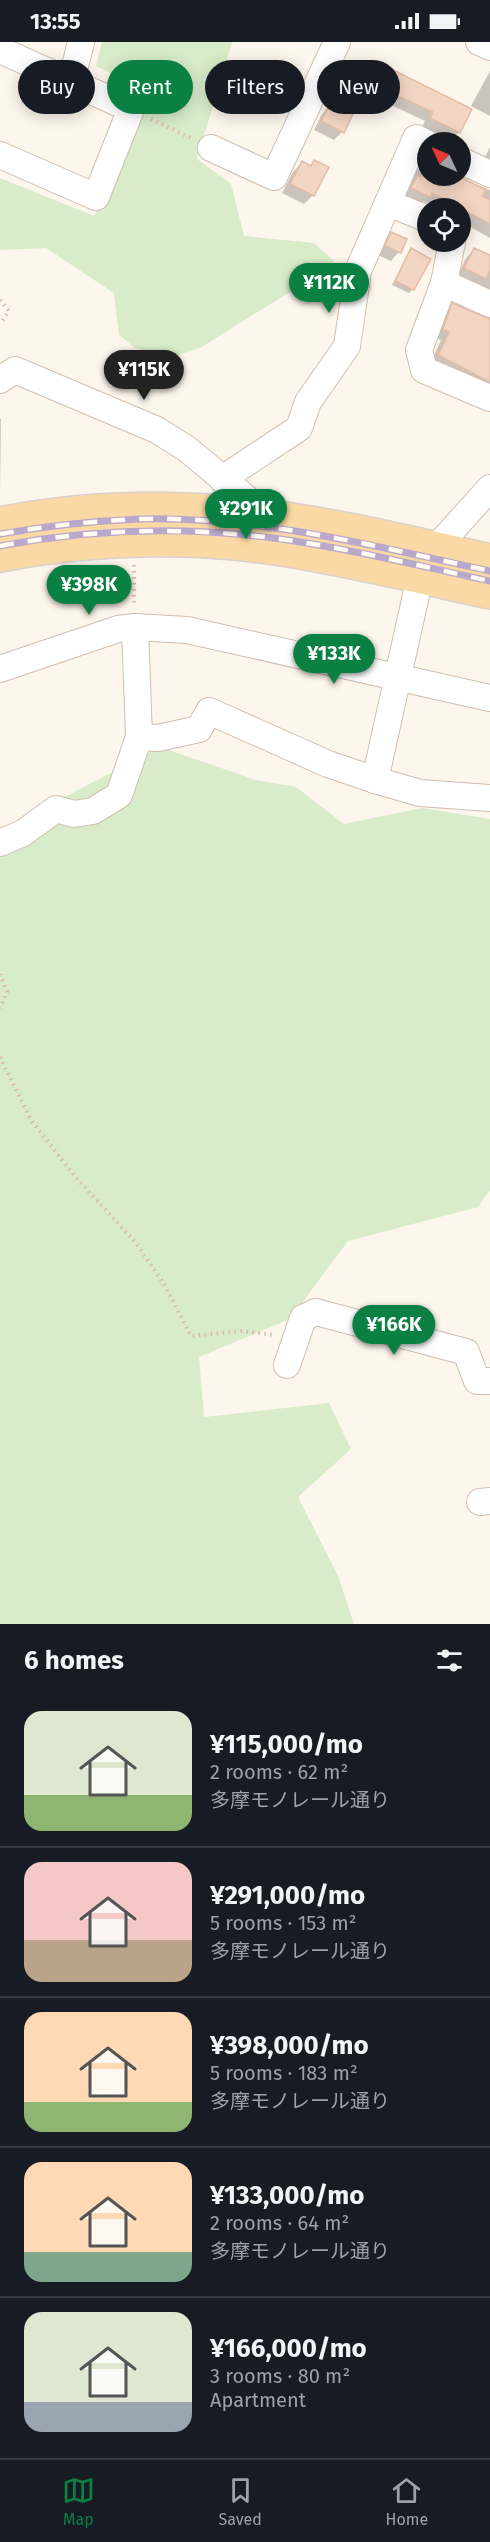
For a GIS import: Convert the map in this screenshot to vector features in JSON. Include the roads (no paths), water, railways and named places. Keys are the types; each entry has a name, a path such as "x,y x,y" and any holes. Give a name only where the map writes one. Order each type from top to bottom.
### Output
{"main road":[{"path":"0,524 81,512 140,509 261,516 427,563 490,592"},
{"path":"0,555 86,543 188,541 225,542 427,563 490,561"}],"street":[{"path":"76,60 81,42"},
{"path":"211,148 274,177 337,42"},
{"path":"479,42 490,47"},
{"path":"0,50 23,60"},
{"path":"0,155 96,196 131,109 95,92"},
{"path":"222,479 299,428 308,402 347,346 358,271 417,138"},
{"path":"471,165 490,174"},
{"path":"388,203 417,215"},
{"path":"450,252 444,283 419,350 424,370 490,398"},
{"path":"444,283 490,304"},
{"path":"0,380 15,370 157,430 187,449 246,498 261,516"},
{"path":"375,780 397,677 427,563 490,488"},
{"path":"0,843 23,833 56,809 74,814 93,811 119,795 139,737 135,627"},
{"path":"0,669 118,629 135,627 187,630 490,698"},
{"path":"139,737 158,738 199,729 209,711 328,764 375,780 420,793 490,798"},
{"path":"287,1365 303,1318 316,1312 466,1352 477,1381 490,1381"}],"railway":[{"path":"0,534 52,526 140,519 228,522 316,534 490,571"},
{"path":"0,546 110,533 147,531 221,533 319,545 490,581"}]}
